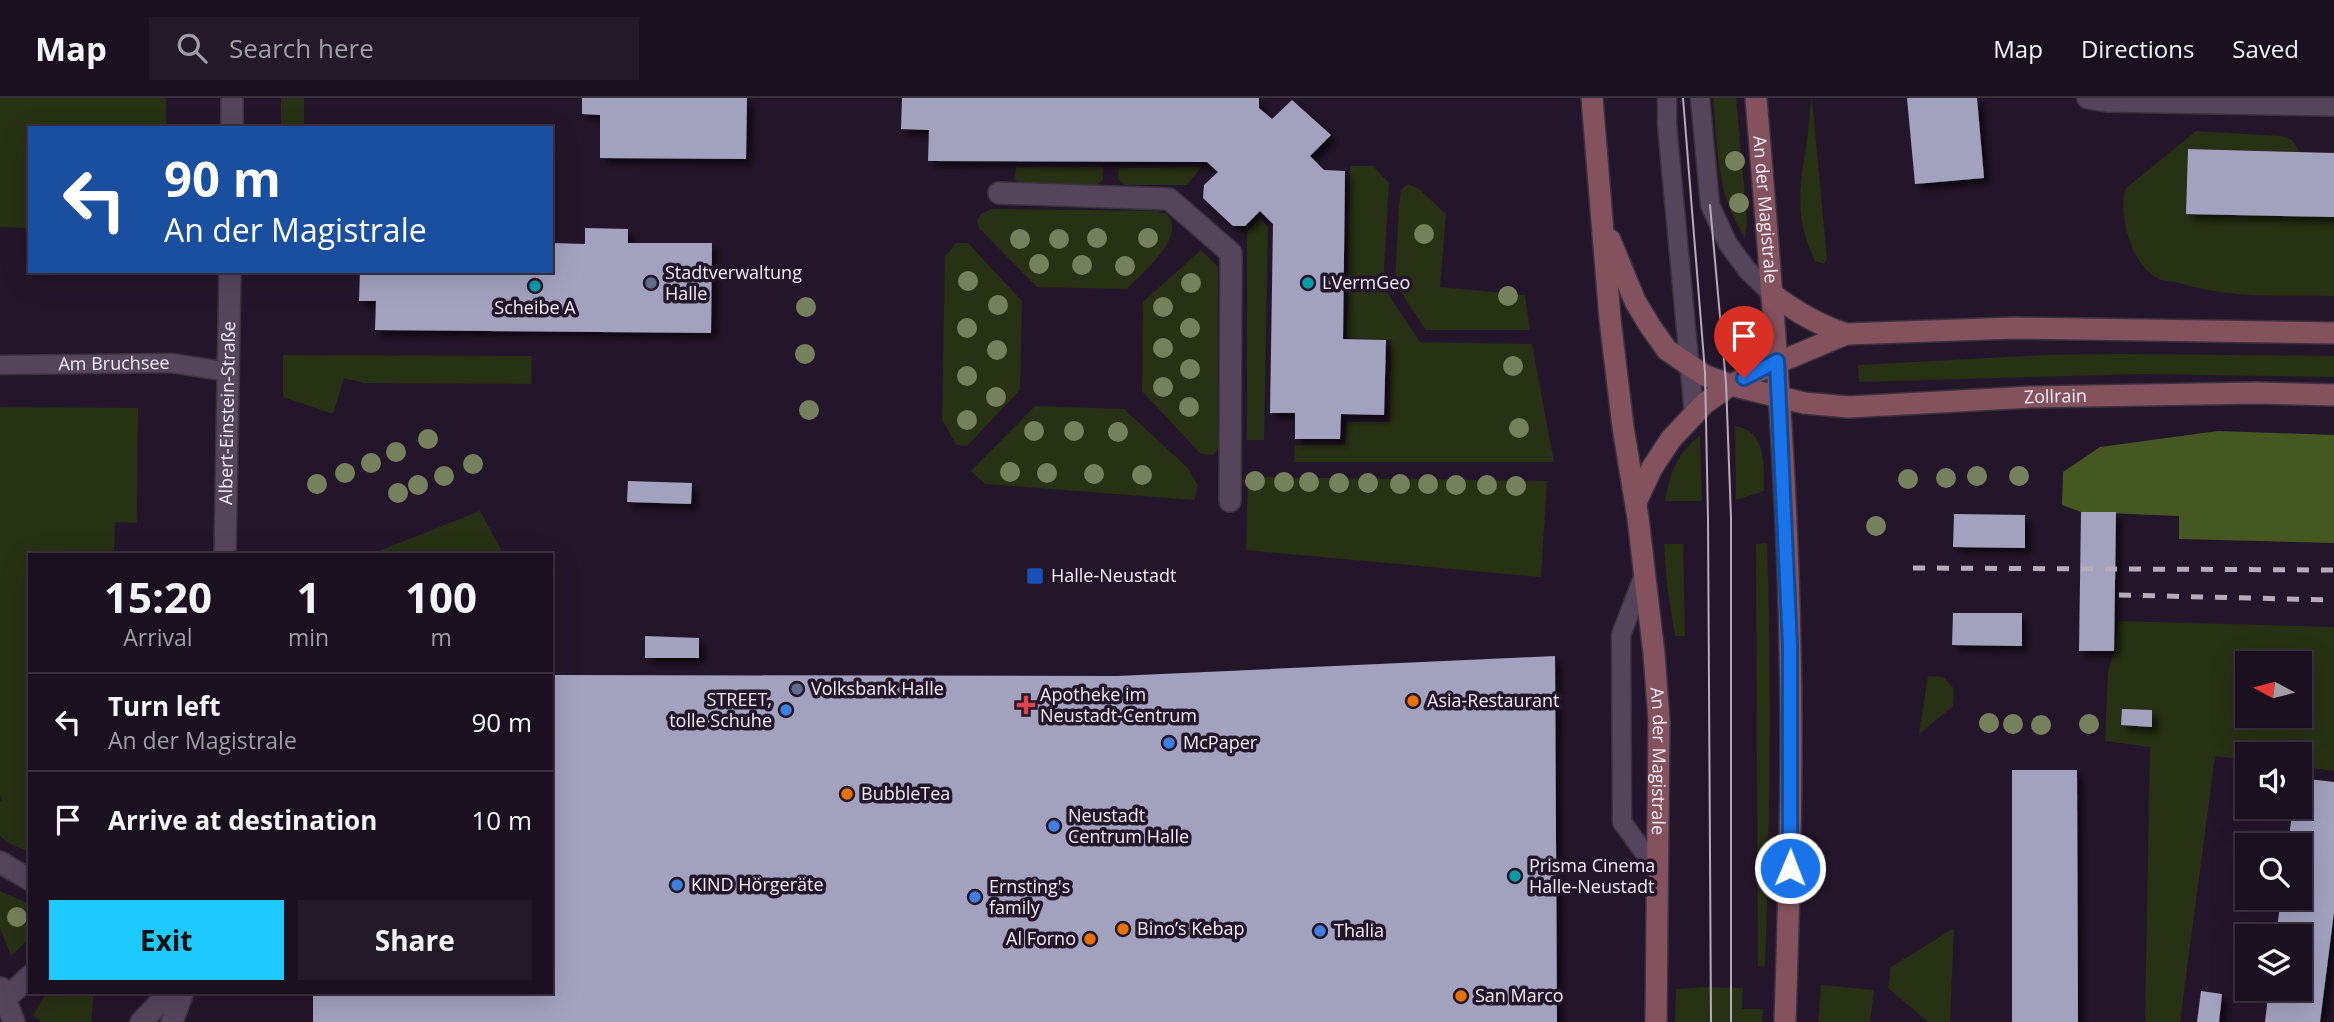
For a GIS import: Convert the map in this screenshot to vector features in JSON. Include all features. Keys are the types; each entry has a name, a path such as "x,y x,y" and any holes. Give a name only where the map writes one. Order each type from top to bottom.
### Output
{"main road":[{"name":"An der Magistrale","path":"1592,98 1610,319 1645,572 1659,720 1656,1022"},
{"name":"An der Magistrale","path":"1756,98 1777,361 1790,646 1790,833 1785,1022"},
{"name":"An der Magistrale","path":"1600,208 1622,270 1640,310 1667,350 1691,368 1731,385 1778,398"},
{"path":"1772,294 1819,325 1846,334"},
{"path":"1636,502 1652,468 1671,439 1693,414 1731,385 1777,361 1846,334 2014,328 2334,333"},
{"name":"Zollrain","path":"1778,398 1804,404 1849,407 2031,397 2256,393 2334,396"}],"street":[{"path":"232,98 232,126"},
{"path":"2088,98 2121,101 2334,104"},
{"path":"999,193 1169,199 1231,253 1230,501"},
{"name":"Albert-Einstein-Straße","path":"225,553 230,273"},
{"path":"0,862 28,879"},
{"path":"14,1022 2,997 28,978"},
{"path":"141,1022 168,994"},
{"path":"172,1022 182,994"}],"lane":[{"path":"1667,98 1667,125 1691,368 1693,414"},
{"path":"1700,98 1710,205 1728,244 1748,271 1772,294"},
{"name":"Am Bruchsee","path":"0,365 171,363 229,372"},
{"path":"1645,572 1621,635 1622,822 1657,870"}],"green space":[{"path":"0,98 166,98 166,126 28,126 28,228 0,227"},
{"path":"281,98 304,98 304,126 281,126"},
{"path":"1713,98 1736,98 1747,220 1745,238 1723,188"},
{"path":"1812,98 1827,260 1824,264 1815,261 1801,216 1800,188"},
{"path":"2196,131 2282,136 2292,140 2300,152 2188,149 2186,213 2334,217 2334,296 2218,292 2161,280 2141,263 2129,240 2126,227 2125,189"},
{"path":"1350,166 1373,166 1389,183 1383,286 1420,342 1532,344 1554,462 1294,462 1295,445 1345,445 1347,422 1390,422 1391,340 1347,338"},
{"path":"1016,167 1103,167 1103,179 1096,186 1022,185 1014,179"},
{"path":"1201,167 1187,185 1125,185 1118,179 1119,168"},
{"path":"1408,184 1419,189 1446,214 1440,287 1525,295 1530,330 1426,330 1395,283 1399,204 1401,190"},
{"path":"991,209 1157,211 1167,214 1172,223 1171,233 1160,254 1127,289 1037,287 979,228 977,220 981,214"},
{"path":"1260,218 1268,227 1264,440 1247,440 1247,232"},
{"path":"956,243 968,243 1022,301 1020,390 967,446 956,445 942,419 945,256"},
{"path":"1201,250 1218,267 1218,448 1214,455 1201,454 1142,391 1143,302"},
{"path":"2116,354 2334,356 2334,377 2142,374 1859,382 1858,365"},
{"path":"283,355 532,356 531,384 364,383 344,378 333,414 283,397"},
{"path":"1035,406 1124,409 1188,468 1198,486 1194,500 985,484 971,471"},
{"path":"0,407 138,408 137,523 115,522 114,553 28,553 28,851 8,843 0,836"},
{"path":"1735,426 1753,434 1762,451 1764,471 1764,491 1736,500"},
{"path":"2218,431 2334,435 2334,543 2179,539 2179,516 2081,512 2062,505 2063,472 2100,447"},
{"path":"1700,435 1702,501 1665,501 1676,464"},
{"path":"1248,477 1547,481 1541,577 1246,550"},
{"path":"480,511 503,553 374,553"},
{"path":"1767,543 1770,702 1768,860 1765,966 1758,966 1756,544"},
{"path":"1664,544 1683,544 1685,636 1675,636"},
{"path":"2119,621 2334,627 2334,771 2312,768 2312,742 2235,742 2235,758 2215,756 2180,1022 2145,1022 2150,747 2105,741 2108,672"},
{"path":"1928,676 1943,677 1954,689 1953,706 1919,734"},
{"path":"0,891 28,903 28,940 11,956 0,928"},
{"path":"1954,928 1950,1022 1928,1022 1888,988 1891,967"},
{"path":"1821,985 1874,990 1870,1022 1818,1022"},
{"path":"1743,988 1742,1009 1763,1009 1762,1022 1675,1022 1676,989"},
{"path":"46,994 94,994 91,1022 42,1022 33,1016"}],"building":[{"path":"582,98 747,98 746,159 600,158 600,115 582,114"},
{"name":"LVermGeo","path":"902,98 1259,98 1259,108 1272,119 1292,100 1331,135 1310,156 1324,170 1345,171 1343,339 1386,340 1384,415 1341,414 1340,439 1295,439 1295,413 1270,413 1273,224 1260,211 1245,226 1233,226 1203,198 1204,185 1218,172 1207,162 928,161 929,130 901,129"},
{"path":"1907,98 1977,98 1984,178 1915,184"},
{"path":"2188,149 2334,153 2334,217 2186,214"},
{"name":"Scheibe A","path":"585,228 628,229 628,243 712,243 711,333 375,330 376,301 359,301 360,273 553,273 553,243 585,244"},
{"path":"628,481 692,483 691,504 627,502"},
{"path":"2081,512 2116,512 2114,651 2079,651"},
{"path":"1954,514 2025,515 2025,548 1953,547"},
{"path":"1953,613 2022,613 2022,646 1952,645"},
{"path":"645,636 699,638 699,658 645,658"},
{"name":"Neustadt Centrum Halle","path":"1555,656 1557,1022 313,1022 313,994 553,994 553,675 1117,676"},
{"path":"2122,709 2152,710 2152,727 2121,725"},
{"path":"2012,770 2077,770 2078,1022 2012,1022"},
{"path":"2312,779 2334,782 2334,912 2320,1022 2265,1022 2268,1001 2312,1001 2312,924 2278,924 2279,910 2312,910 2312,833 2290,833 2291,819 2312,819"},
{"path":"2201,991 2222,994 2219,1022 2197,1022"}],"tram line":[{"path":"1683,98 1705,372 1711,1022"},
{"path":"1710,205 1726,383 1731,518 1731,1022"}],"railway":[{"path":"1913,568 2334,570"},
{"path":"2119,595 2334,600"}],"place":[{"name":"Stadtverwaltung Halle","path":"651,283"},
{"name":"LVermGeo","path":"1308,283"},
{"name":"Scheibe A","path":"535,286"},
{"name":"Halle-Neustadt","path":"1035,576"},
{"name":"Volksbank Halle","path":"797,689"},
{"name":"Asia-Restaurant","path":"1413,701"},
{"name":"Apotheke im Neustadt-Centrum","path":"1026,705"},
{"name":"STREET, tolle Schuhe","path":"786,710"},
{"name":"McPaper","path":"1169,743"},
{"name":"BubbleTea","path":"847,794"},
{"name":"Neustadt Centrum Halle","path":"1054,826"},
{"name":"Prisma Cinema Halle-Neustadt","path":"1515,876"},
{"name":"KIND Hörgeräte","path":"677,885"},
{"name":"Ernsting's family","path":"975,897"},
{"name":"Bino’s Kebap","path":"1123,929"},
{"name":"Thalia","path":"1320,931"},
{"name":"Al Forno","path":"1090,939"},
{"name":"San Marco","path":"1461,996"}],"route":[{"path":"1744,378 1777,361 1790,646 1790,868"}]}
